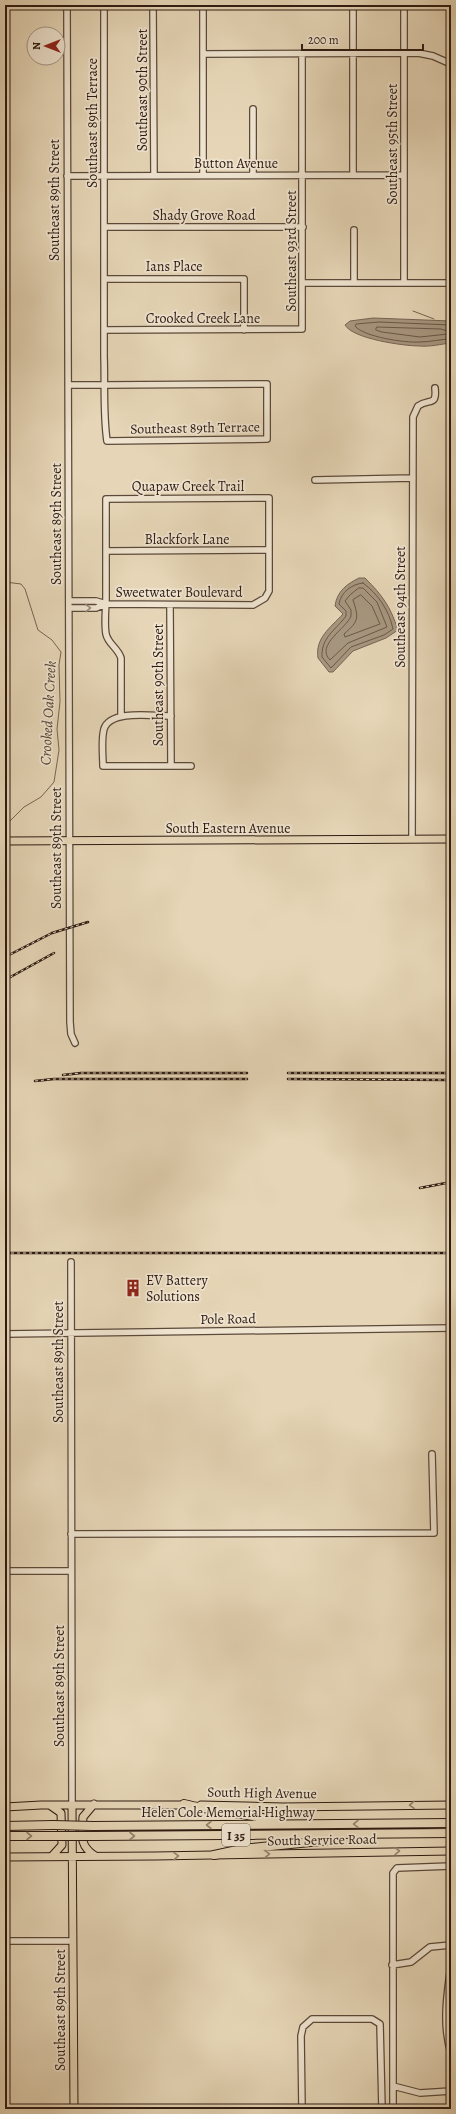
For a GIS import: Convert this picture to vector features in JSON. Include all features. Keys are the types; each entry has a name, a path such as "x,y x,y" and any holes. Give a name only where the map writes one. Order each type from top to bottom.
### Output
{"highway":[{"path":"184,1804 259,1816 290,1825"},
{"name":"Helen Cole Memorial Highway","path":"5,1826 451,1823"},
{"name":"Helen Cole Memorial Highway","path":"5,1836 451,1833"},
{"path":"214,1855 242,1850 379,1834"}],"main road":[{"name":"South Eastern Avenue","path":"5,842 451,839"},
{"name":"South High Avenue","path":"5,1807 94,1804 184,1804 283,1807 451,1805"},
{"path":"94,1804 83,1817 83,1842 85,1850 95,1857"},
{"path":"49,1805 59,1810 62,1820 63,1843 52,1856"},
{"name":"Southeast 89th Street","path":"72,1805 74,2109"},
{"name":"South Service Road","path":"5,1856 95,1857 451,1851"}],"street":[{"name":"Southeast 89th Street","path":"67,5 70,1022 71,1034 75,1043"},
{"name":"Southeast 89th Terrace","path":"68,385 105,384 267,384 267,439 106,441 105,384 104,330 104,5"},
{"name":"Southeast 90th Street","path":"153,5 154,176"},
{"path":"203,5 204,175"},
{"path":"353,5 353,175"},
{"name":"Southeast 95th Street","path":"404,5 404,283"},
{"path":"203,54 404,53 428,55 450,63 451,56"},
{"name":"Southeast 93rd Street","path":"302,54 302,329"},
{"path":"253,109 253,175"},
{"name":"Button Avenue","path":"67,176 404,175"},
{"name":"Shady Grove Road","path":"104,227 303,226"},
{"path":"354,230 354,283"},
{"name":"Ians Place","path":"104,279 244,279 244,330"},
{"path":"303,284 451,283"},
{"name":"Crooked Creek Lane","path":"104,330 302,329"},
{"name":"Southeast 94th Street","path":"412,839 413,417 418,406 433,402 435,399 435,388"},
{"path":"315,480 413,478"},
{"name":"Quapaw Creek Trail","path":"106,551 106,499 269,498 269,550"},
{"name":"Sweetwater Boulevard","path":"69,601 96,601 106,604 253,605 265,598 269,591 269,550"},
{"name":"Blackfork Lane","path":"106,551 269,550"},
{"path":"106,551 106,636 118,650 120,658 121,716"},
{"name":"Sweetwater Boulevard","path":"69,608 96,608 106,604"},
{"name":"Southeast 90th Street","path":"170,605 171,766"},
{"path":"171,716 121,716 112,719 104,729 103,766 191,766"},
{"name":"Southeast 89th Street","path":"71,1262 72,1805"},
{"name":"Pole Road","path":"5,1334 451,1328"},
{"path":"71,1534 434,1533 432,1454"},
{"path":"5,1571 71,1571"},
{"path":"393,2109 392,1965 393,1879 395,1870 397,1868 451,1866"},
{"path":"5,1941 73,1941"},
{"path":"392,1965 410,1962 430,1947 451,1945"},
{"path":"451,1965 448,2041 451,2053"},
{"path":"302,2109 302,2030 308,2021 319,2019 372,2019 379,2022 381,2033 382,2109"},
{"path":"393,2086 420,2094 451,2091"}],"water":[{"path":"373,318 451,321 451,343 432,346 413,346 391,343 368,338 350,330 345,325 350,321"},
{"path":"359,578 365,578 377,590 389,608 398,630 386,638 353,651 333,672 329,672 318,658 319,645 324,634 343,614 335,606 340,592 350,583"}],"waterway":[{"path":"413,311 434,319"},
{"name":"Crooked Oak Creek","path":"5,582 21,584 25,589 38,630 52,640 61,652 59,665 60,702 57,729 59,750 54,782 41,797 24,807 5,826"}],"railway":[{"path":"5,957 52,933 88,922"},
{"path":"5,980 54,953"},
{"path":"63,1075 81,1073 247,1073"},
{"path":"288,1073 451,1073"},
{"path":"35,1081 54,1079 247,1079"},
{"path":"288,1079 451,1080"},
{"path":"420,1188 451,1182"},
{"path":"5,1253 451,1253"}],"place":[{"name":"EV Battery Solutions","path":"133,1288"}]}
